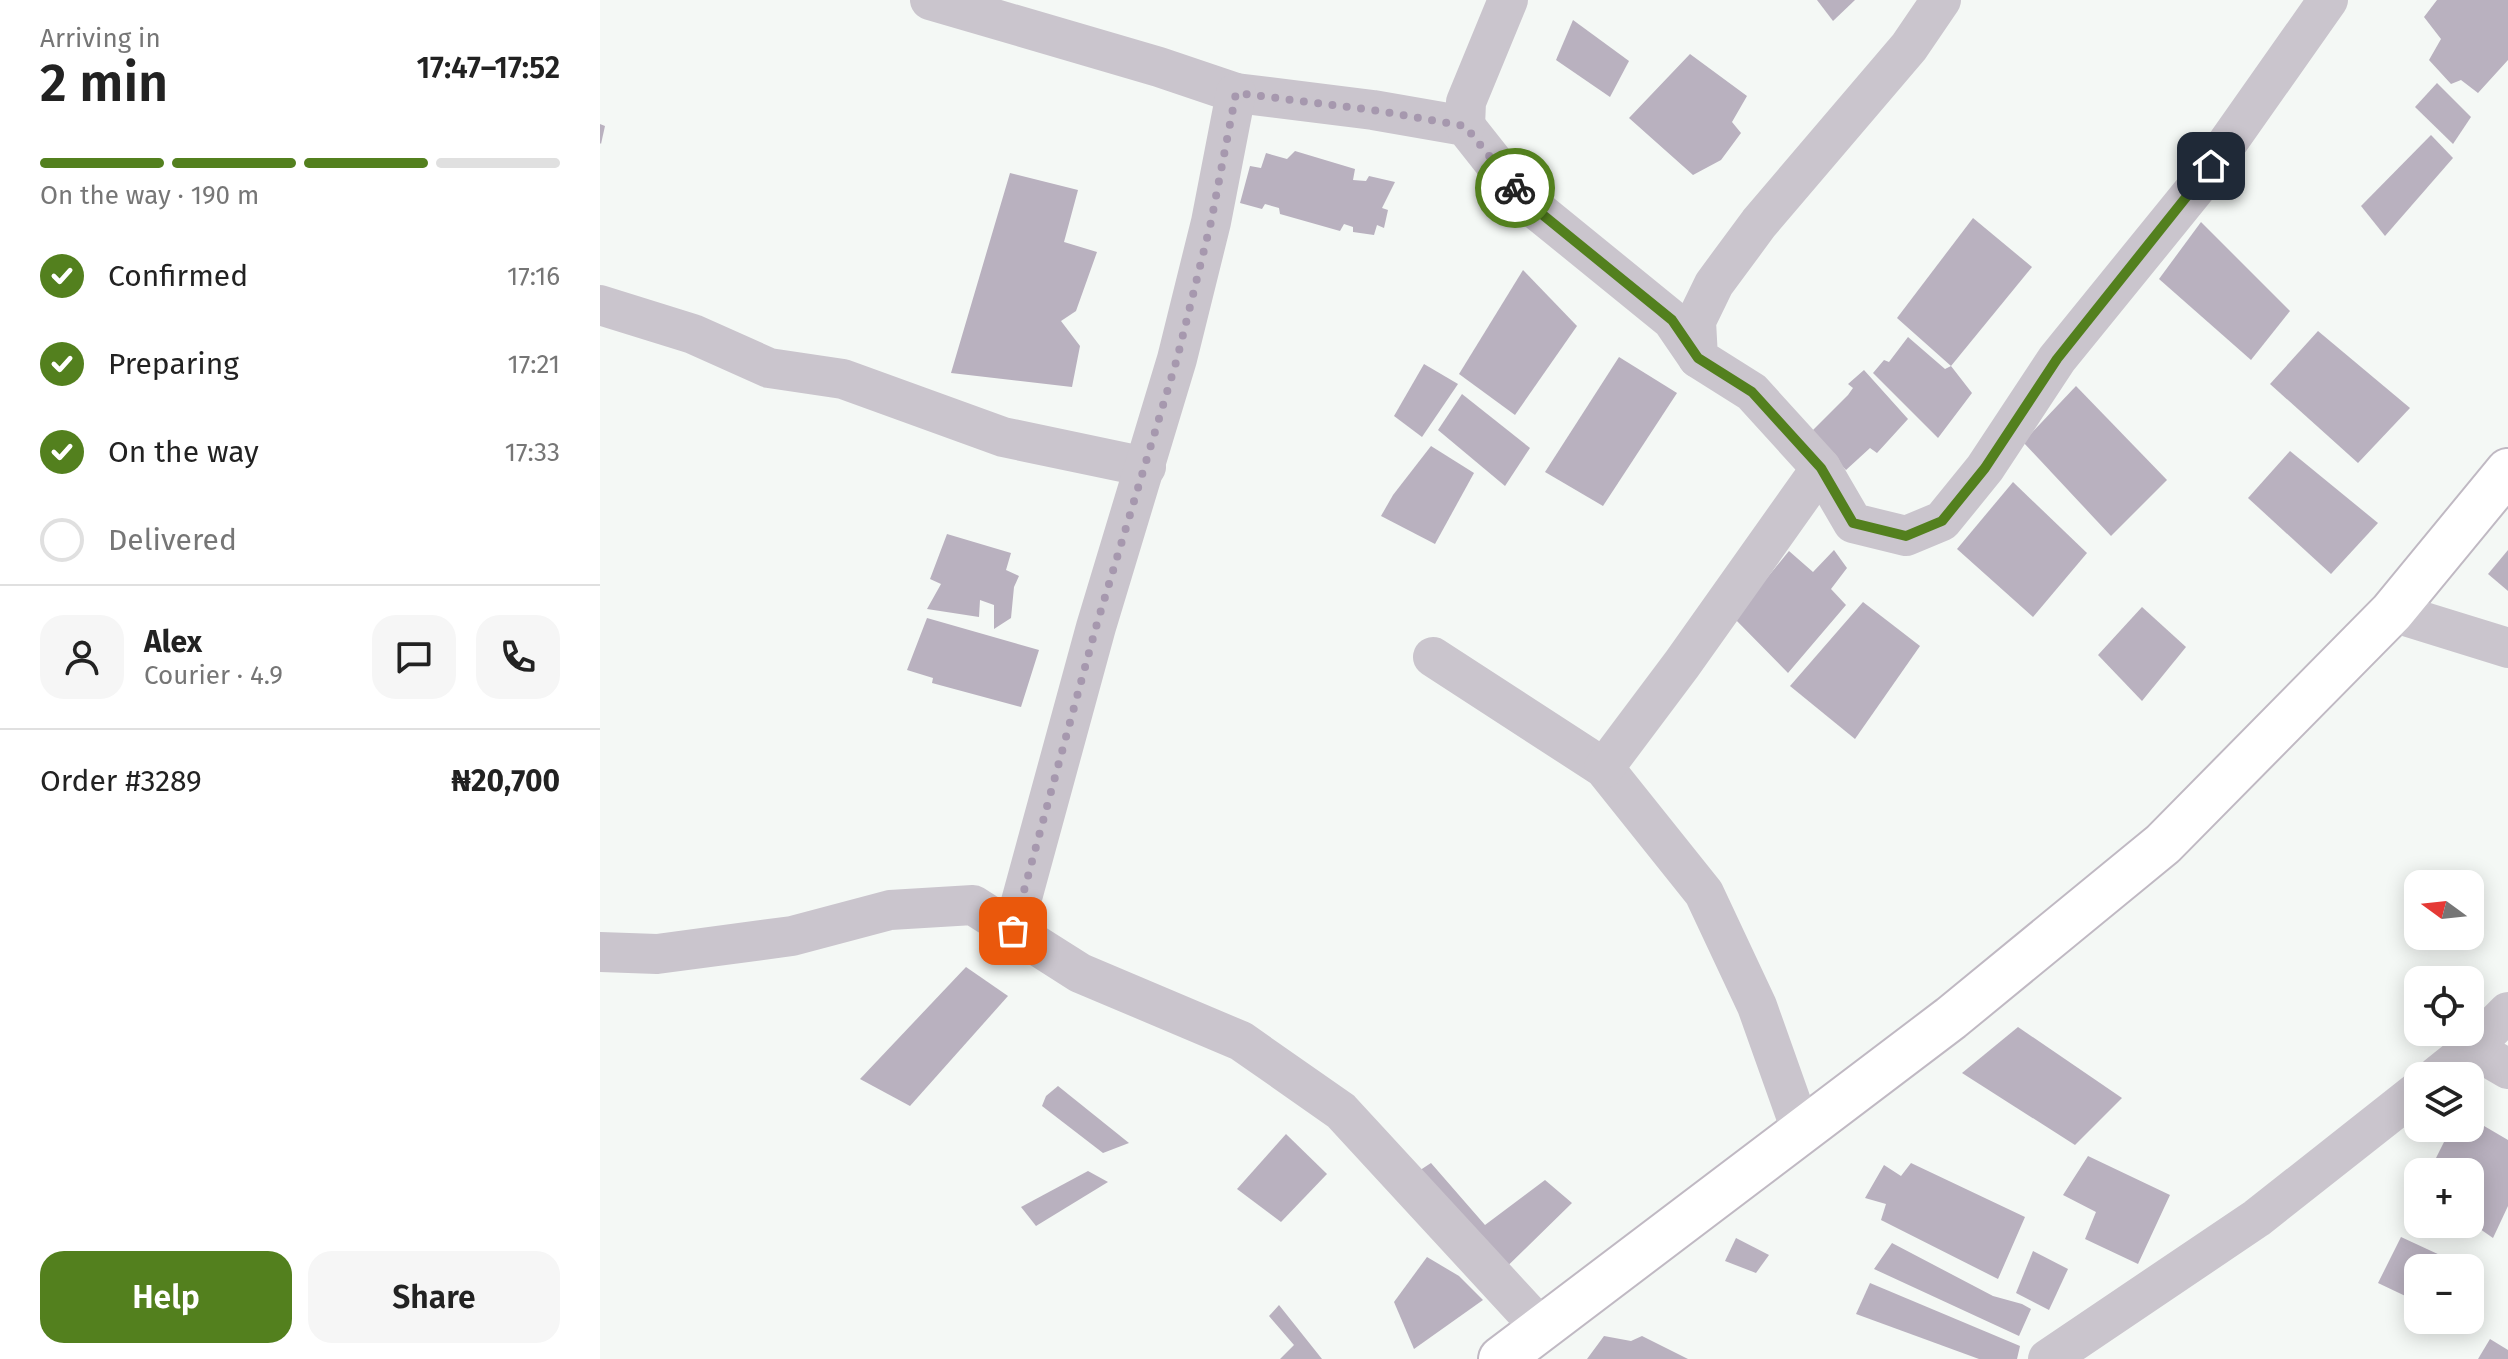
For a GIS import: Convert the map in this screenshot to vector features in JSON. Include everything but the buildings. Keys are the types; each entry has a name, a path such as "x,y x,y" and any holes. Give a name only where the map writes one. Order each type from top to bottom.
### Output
{"main road":[{"path":"1501,1359 1951,1018 2163,844 2392,612 2508,471"}],"street":[{"path":"930,0 1159,67 1236,93 1373,110 1465,126"},
{"path":"1508,0 1466,102 1465,126 1522,198 1672,320 1698,358 1752,392 1821,468 1853,523 1906,536 1942,521 1985,468 2057,359 2195,189 2328,0"},
{"path":"1698,358 1696,321 1714,284 1759,223 1909,47 1941,0"},
{"path":"1013,931 1096,627 1177,359 1211,222 1236,93"},
{"path":"600,305 693,334 769,368 843,379 1003,437 1146,467"},
{"path":"1604,768 1821,468"},
{"path":"2392,612 2508,648"},
{"path":"1433,657 1604,768 1704,893 1757,1006 1801,1130"},
{"path":"600,952 657,954 792,936 890,910 973,905 1080,973 1241,1041 1341,1111 1542,1329"},
{"path":"2454,1062 2508,1012"},
{"path":"2472,1048 2508,1069"},
{"path":"2048,1359 2257,1218 2404,1102"}],"way so far":[{"path":"1013,931 1096,627 1177,359 1211,222 1236,93 1373,110 1465,126 1515,188"}],"route":[{"path":"1515,188 1522,198 1672,320 1698,358 1752,392 1821,468 1853,523 1906,536 1942,521 1985,468 2057,359 2211,166"}]}
